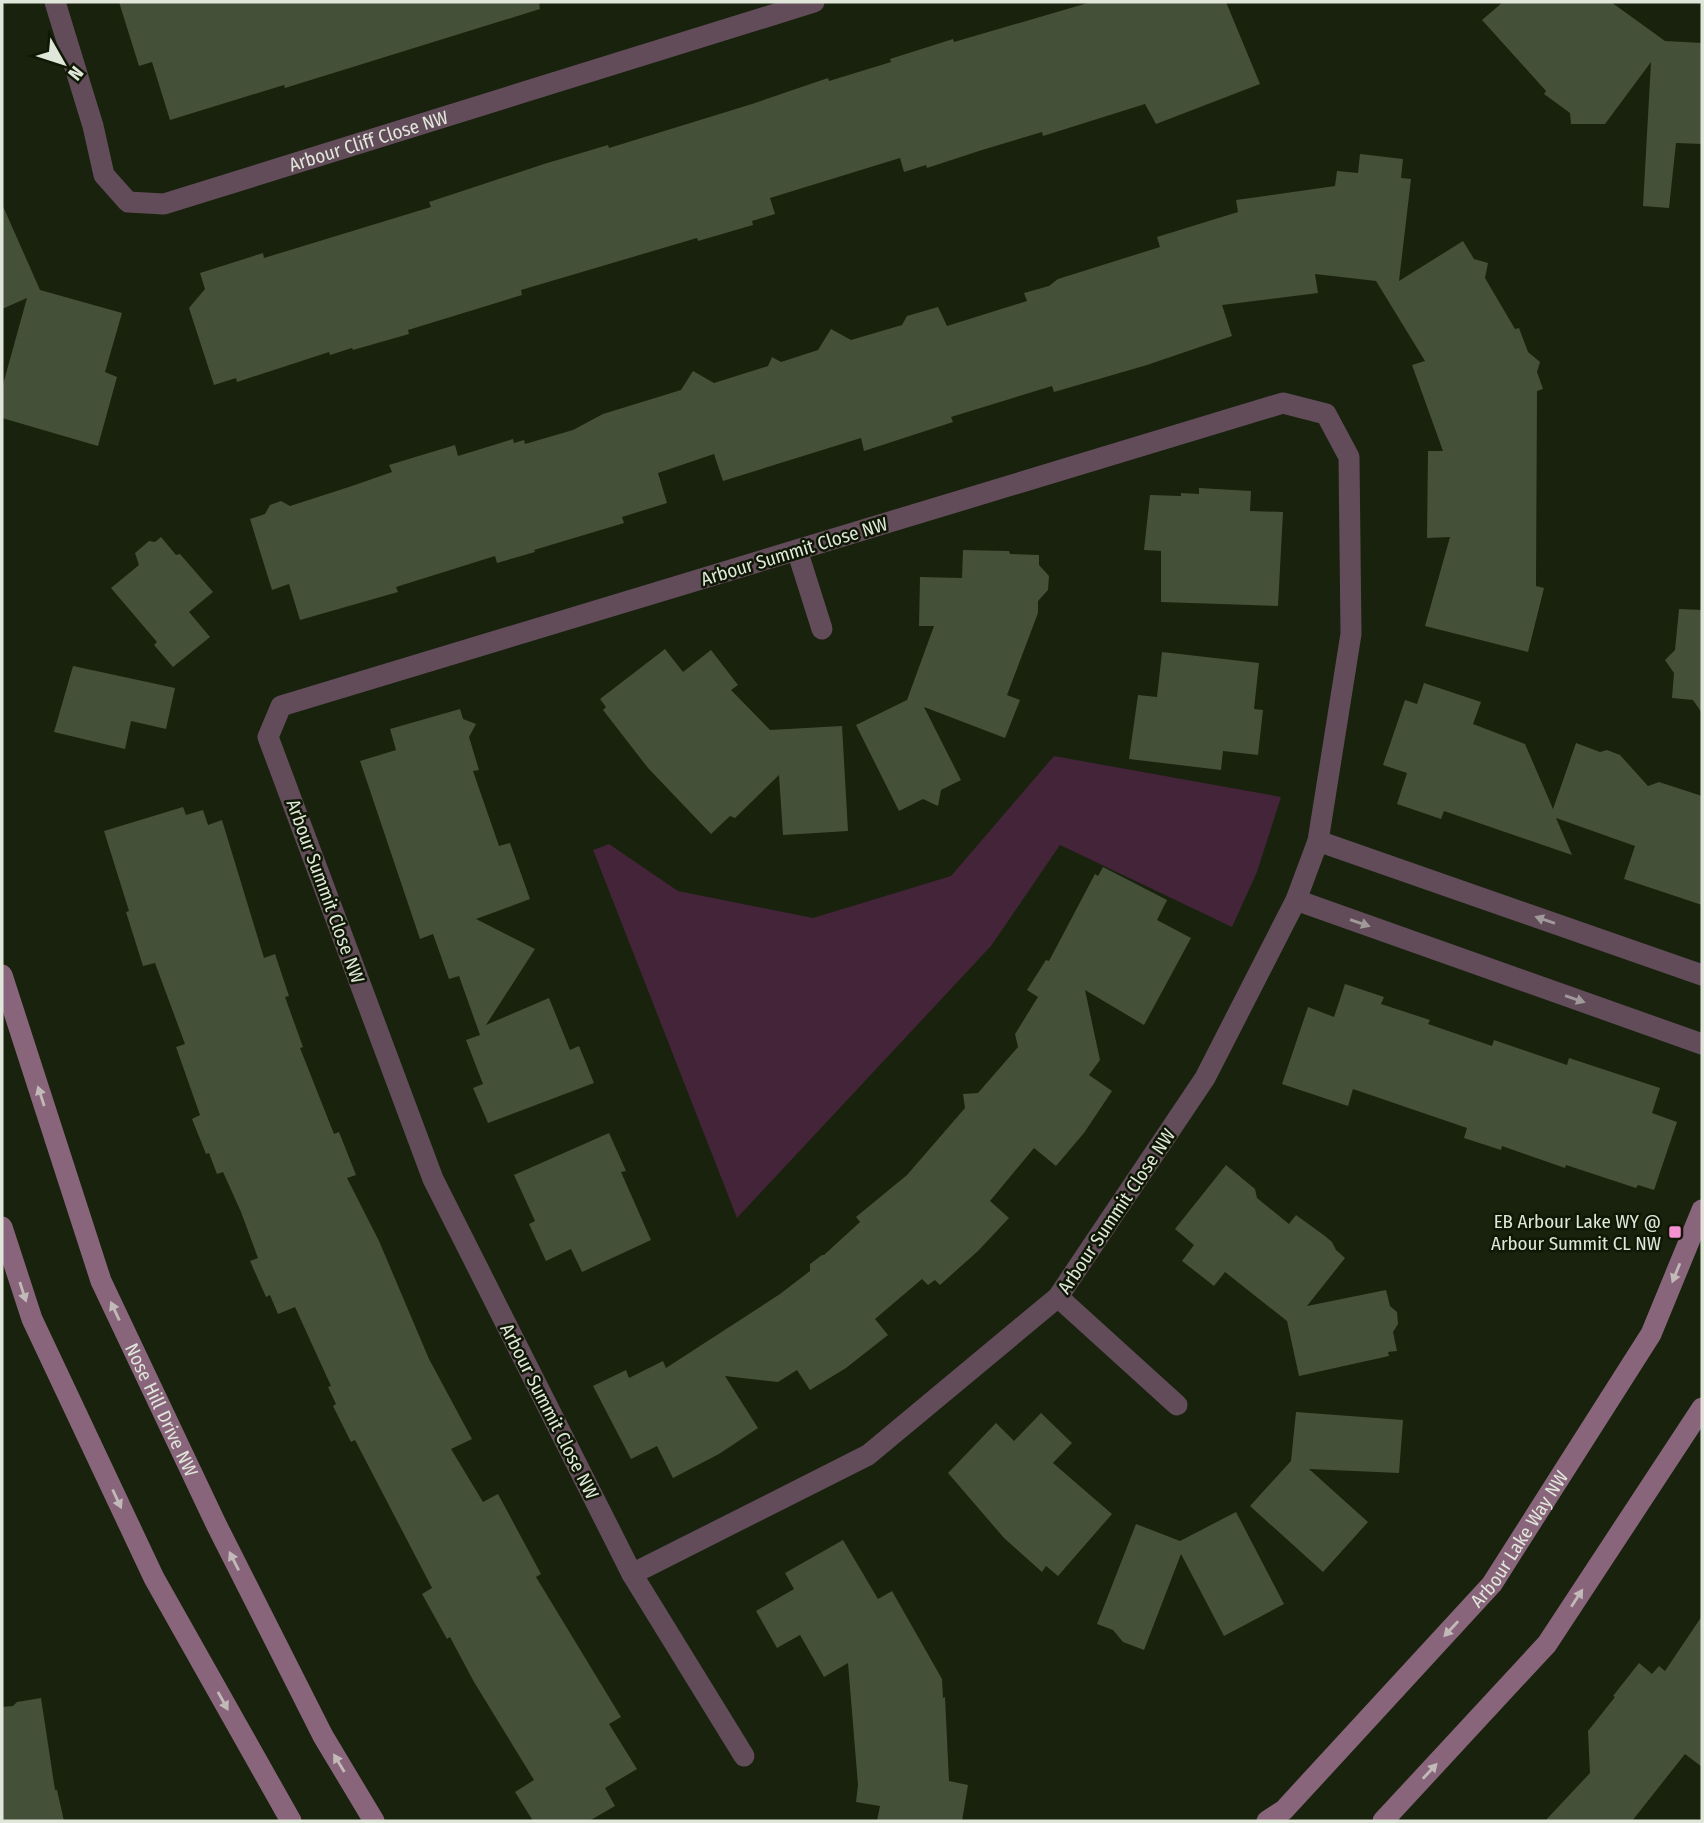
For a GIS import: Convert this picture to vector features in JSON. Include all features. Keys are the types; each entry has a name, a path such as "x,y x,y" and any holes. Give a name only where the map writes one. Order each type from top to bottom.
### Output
{"main road":[{"name":"Nose Hill Drive NW","path":"2,975 101,1281 247,1587 323,1736 374,1821"},
{"name":"Arbour Lake Way NW","path":"1282,1817 1492,1584 1651,1334 1702,1210"},
{"path":"2,1227 32,1319 154,1578 291,1821"},
{"path":"1383,1821 1547,1644 1702,1408"}],"street":[{"name":"Arbour Cliff Close NW","path":"55,2 93,127 104,174 128,202 164,204 814,2"},
{"name":"Arbour Summit Close NW","path":"1283,403 1326,414 1349,457 1350,634 1318,841 1296,900 1205,1078 1058,1297 867,1455 632,1574 433,1180 268,737 281,706 1283,403"},
{"path":"797,550 822,629"},
{"path":"1318,841 1702,975"},
{"path":"1296,900 1702,1044"},
{"path":"1058,1297 1177,1405"},
{"path":"632,1574 744,1756"}],"shaded area":[{"path":"1054,756 1281,797 1257,872 1232,927 1060,845 991,946 737,1218 593,850 609,844 678,891 813,918 951,876"}],"building":[{"path":"119,2 539,2 540,9 285,88 284,85 170,120 152,62 139,66"},
{"path":"1091,2 1226,2 1260,84 1156,124 1145,104 1043,136 1042,132 927,168 926,165 904,172 900,158 770,198 775,214 752,221 753,225 698,241 697,238 521,290 522,295 408,330 409,334 353,350 352,348 330,355 329,352 237,382 236,378 214,385 189,308 205,289 200,273 263,253 264,258 431,207 429,202 544,164 608,145 609,148 828,78 829,81 953,39 954,42"},
{"path":"1503,2 1611,2 1665,41 1702,43 1702,144 1676,143 1669,208 1643,206 1651,62 1605,124 1571,124 1570,113 1544,94 1546,91 1482,20"},
{"path":"1360,154 1403,159 1401,178 1411,179 1399,281 1463,241 1474,259 1488,263 1485,278 1515,329 1519,328 1528,352 1540,362 1537,372 1543,389 1537,391 1536,586 1544,588 1528,652 1425,626 1450,537 1427,538 1428,451 1443,451 1412,365 1425,361 1376,281 1315,274 1318,293 1222,305 1232,336 1147,365 1054,392 1052,386 951,417 953,422 864,451 861,438 723,481 714,454 658,473 667,503 622,517 624,523 534,550 535,552 497,563 495,556 396,587 398,592 300,620 289,584 272,590 250,519 265,514 270,505 281,501 290,506 352,486 392,472 389,465 455,445 458,456 513,439 514,443 524,440 525,444 573,430 603,414 681,390 693,371 714,383 768,366 772,357 781,362 818,350 831,329 851,340 902,325 907,316 938,307 947,326 1027,301 1024,293 1049,286 1058,279 1160,247 1157,237 1238,212 1236,200 1335,186 1337,171 1358,173"},
{"path":"2,204 40,290 122,313 105,372 117,377 98,446 2,418 2,388 27,298 2,309"},
{"path":"1199,488 1251,491 1250,511 1283,512 1278,606 1161,602 1161,551 1144,550 1150,495 1199,494"},
{"path":"161,537 176,555 180,554 213,592 189,612 210,637 173,667 154,645 157,642 111,588 139,565 135,553 149,541 155,542"},
{"path":"963,550 1039,555 1039,565 1049,576 1048,590 1038,601 1038,613 1007,695 1020,700 1005,738 924,707 961,780 941,790 938,806 923,799 899,811 856,725 907,700 934,626 919,626 920,577 962,578"},
{"path":"1679,609 1702,610 1702,713 1693,700 1672,698 1674,673 1665,660 1675,650"},
{"path":"665,649 683,672 711,650 738,685 731,690 770,730 842,726 848,831 783,835 779,775 735,818 730,816 711,834 648,768 603,710 606,707 600,699"},
{"path":"1162,652 1259,663 1254,709 1263,710 1258,755 1223,751 1221,770 1129,759 1138,695 1157,697"},
{"path":"73,666 175,688 166,729 131,721 125,749 54,732"},
{"path":"1424,683 1481,702 1473,724 1525,744 1553,809 1576,743 1600,752 1607,750 1620,755 1648,786 1659,782 1702,796 1702,905 1624,879 1635,846 1556,818 1572,855 1444,811 1441,819 1397,804 1407,773 1383,765 1405,700 1417,704"},
{"path":"460,709 463,719 476,724 469,737 479,770 473,771 499,846 510,843 530,899 476,919 535,949 486,1025 549,998 570,1050 579,1046 594,1083 488,1123 473,1088 483,1084 466,1040 480,1035 459,976 449,979 433,934 420,939 360,761 396,750 390,729"},
{"path":"183,807 186,815 203,810 208,825 222,820 264,958 275,954 289,996 285,997 303,1047 300,1048 334,1134 339,1132 356,1175 347,1178 379,1241 429,1359 472,1439 451,1449 483,1502 498,1494 541,1574 536,1577 621,1717 609,1724 637,1769 605,1788 615,1806 589,1821 533,1821 515,1792 534,1780 422,1594 432,1588 355,1440 351,1442 333,1406 336,1404 328,1387 331,1386 295,1307 278,1314 270,1295 266,1297 250,1261 258,1258 241,1212 223,1172 217,1174 209,1153 206,1154 192,1119 200,1115 176,1047 185,1044 155,963 143,966 104,831"},
{"path":"1103,867 1167,900 1157,920 1191,938 1144,1025 1085,990 1100,1060 1089,1075 1112,1091 1084,1133 1056,1166 1034,1148 990,1201 1009,1218 940,1285 935,1280 928,1285 922,1279 875,1319 888,1335 846,1368 810,1390 797,1370 778,1382 725,1376 758,1428 719,1454 673,1478 657,1446 631,1459 593,1386 626,1370 629,1378 663,1361 666,1368 780,1294 810,1271 810,1264 824,1255 860,1222 856,1217 907,1175 965,1108 963,1094 978,1093 1018,1047 1015,1034 1038,997 1027,990 1046,960 1049,961 1095,874 1098,876"},
{"path":"1345,984 1384,997 1381,1004 1430,1020 1428,1024 1492,1046 1494,1040 1567,1065 1569,1058 1660,1088 1652,1113 1677,1122 1654,1190 1638,1185 1636,1188 1566,1165 1565,1168 1502,1146 1501,1150 1464,1138 1467,1128 1353,1089 1348,1106 1282,1084 1308,1007 1334,1017"},
{"path":"609,1133 626,1171 621,1172 651,1240 582,1272 571,1249 546,1261 529,1224 535,1221 514,1175"},
{"path":"1226,1165 1255,1189 1257,1198 1289,1224 1296,1215 1332,1242 1345,1258 1307,1306 1386,1290 1390,1306 1397,1312 1398,1324 1393,1332 1397,1351 1388,1352 1389,1356 1299,1376 1287,1321 1225,1272 1214,1286 1182,1261 1194,1245 1175,1229"},
{"path":"1296,1412 1403,1420 1399,1473 1309,1469 1368,1522 1323,1572 1250,1506 1291,1461"},
{"path":"1041,1413 1072,1443 1053,1463 1112,1514 1058,1576 1046,1566 1042,1572 1004,1538 948,1473 996,1423 1014,1441"},
{"path":"1236,1512 1284,1604 1224,1636 1181,1554 1144,1650 1123,1642 1113,1630 1097,1624 1136,1524 1180,1541"},
{"path":"843,1540 878,1599 892,1591 942,1679 949,1781 968,1785 962,1821 877,1821 880,1806 856,1802 858,1785 848,1663 824,1677 800,1635 777,1648 756,1611 794,1589 785,1573"},
{"path":"1702,1616 1702,1767 1685,1754 1632,1821 1545,1821 1590,1773 1588,1731 1615,1697 1613,1696 1639,1663 1652,1674 1659,1666 1665,1671"},
{"path":"41,1698 55,1790 64,1821 2,1821 2,1707"}],"place":[{"name":"EB Arbour Lake WY @ Arbour Summit CL NW","path":"1675,1232"}]}
